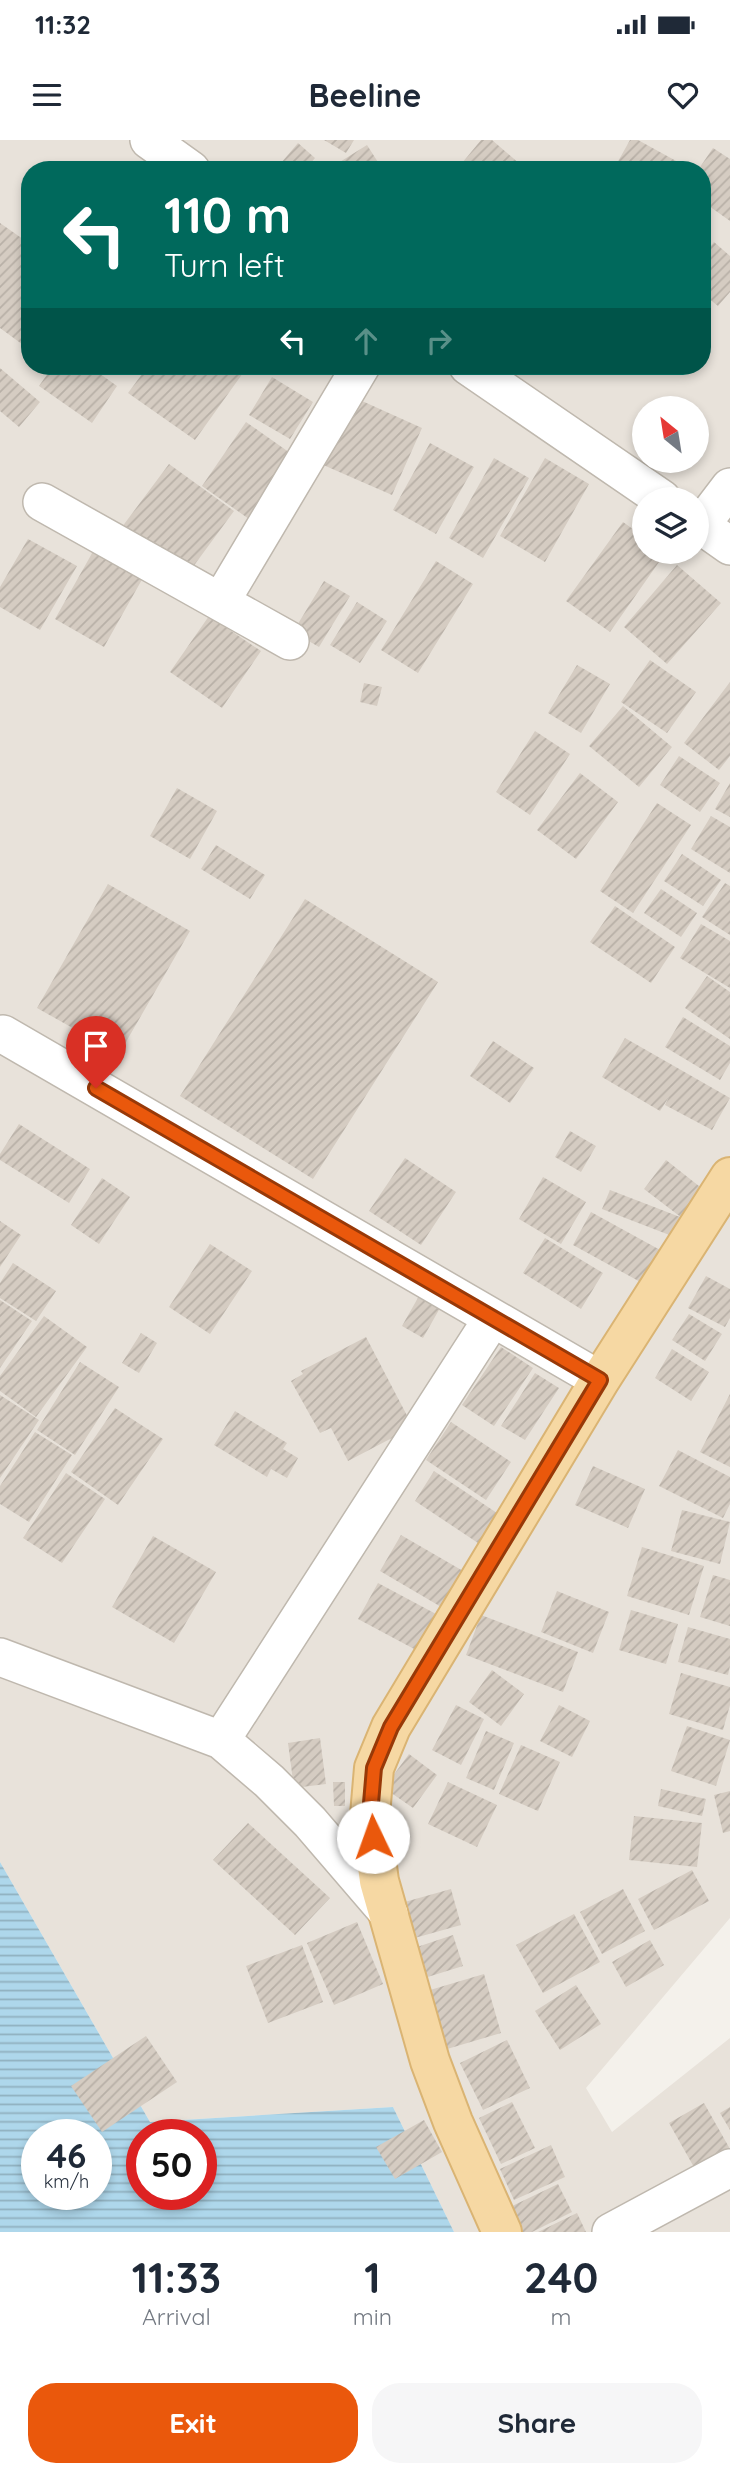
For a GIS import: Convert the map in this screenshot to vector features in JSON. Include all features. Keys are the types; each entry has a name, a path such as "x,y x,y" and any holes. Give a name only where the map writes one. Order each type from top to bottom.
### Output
{"main road":[{"path":"502,2232 453,2122 430,2061 408,1988 379,1881 370,1815 374,1768 391,1727 600,1380 730,1177"}],"street":[{"path":"149,140 178,161"},
{"path":"221,601 356,375"},
{"path":"481,375 644,487"},
{"path":"709,531 730,487"},
{"path":"42,502 290,641"},
{"path":"3,1034 600,1380"},
{"path":"221,1740 492,1319"},
{"path":"0,1657 221,1740 269,1781 310,1822 389,1914"},
{"path":"611,2232 730,2168"}],"shaded area":[{"path":"0,140 730,140 730,1918 586,2088 612,2132 730,2038 730,2232 454,2232 393,2107 199,2119 148,2119 0,1862"}],"water":[{"path":"0,1862 148,2119 126,2119 126,2210 217,2210 217,2119 199,2119 393,2107 454,2232 0,2232"}],"building":[{"path":"324,140 354,140 346,153"},
{"path":"481,140 492,140 516,161 464,161"},
{"path":"630,140 638,140 676,161 618,161"},
{"path":"298,143 315,158 312,161 283,161"},
{"path":"367,145 377,161 341,161"},
{"path":"713,148 730,159 730,221 711,207 711,161 704,161"},
{"path":"0,223 21,238 21,343 0,328"},
{"path":"714,242 730,256 730,292 718,306 711,300 711,246"},
{"path":"0,368 40,402 19,427 0,411"},
{"path":"47,375 102,375 117,386 92,423 39,386"},
{"path":"141,375 242,375 195,440 128,393"},
{"path":"272,377 313,402 290,439 249,415"},
{"path":"351,396 422,428 392,495 321,464"},
{"path":"246,422 293,455 249,519 202,486"},
{"path":"430,443 474,467 436,534 393,510"},
{"path":"494,458 529,478 483,558 449,538"},
{"path":"545,458 589,484 545,562 500,536"},
{"path":"169,464 234,511 187,575 122,527"},
{"path":"623,522 632,528 632,564 658,564 610,632 566,601"},
{"path":"28,539 77,566 40,630 0,607 0,587"},
{"path":"95,548 144,576 104,647 55,619"},
{"path":"436,561 473,584 418,673 381,650"},
{"path":"677,565 721,603 667,664 624,627"},
{"path":"324,581 350,596 319,647 293,632"},
{"path":"357,602 387,621 360,663 330,645"},
{"path":"209,616 261,651 222,708 170,672"},
{"path":"650,660 696,692 667,733 621,702"},
{"path":"577,665 610,684 581,733 548,713"},
{"path":"730,682 730,756 719,770 684,743"},
{"path":"364,683 382,687 377,706 360,702"},
{"path":"623,706 672,747 639,787 589,746"},
{"path":"535,731 570,754 530,815 496,792"},
{"path":"679,756 720,783 700,812 660,785"},
{"path":"580,773 618,802 576,859 537,830"},
{"path":"730,783 730,817 715,809"},
{"path":"177,788 217,811 190,859 150,836"},
{"path":"657,803 691,825 633,913 600,891"},
{"path":"711,816 730,827 730,873 691,849"},
{"path":"216,845 265,875 250,899 201,869"},
{"path":"682,854 721,880 703,906 664,881"},
{"path":"725,883 730,886 730,935 702,917"},
{"path":"108,884 190,931 119,1054 37,1008"},
{"path":"661,889 697,913 681,937 644,913"},
{"path":"305,899 438,982 313,1179 180,1096"},
{"path":"615,906 675,947 651,983 590,942"},
{"path":"701,924 730,941 730,988 680,958"},
{"path":"707,976 730,992 730,1039 685,1008"},
{"path":"683,1017 730,1046 730,1063 720,1080 665,1047"},
{"path":"625,1038 730,1098 712,1130 665,1105 669,1097 660,1111 602,1077"},
{"path":"493,1041 534,1068 510,1103 470,1076"},
{"path":"19,1124 90,1169 69,1203 0,1160 0,1154"},
{"path":"570,1131 596,1146 581,1172 555,1157"},
{"path":"405,1158 456,1192 421,1245 369,1211"},
{"path":"666,1160 704,1190 682,1218 644,1189"},
{"path":"543,1177 586,1202 561,1244 519,1219"},
{"path":"102,1178 130,1197 99,1244 71,1225"},
{"path":"610,1190 680,1217 672,1236 602,1209"},
{"path":"591,1212 662,1251 644,1284 573,1245"},
{"path":"0,1221 21,1235 0,1267"},
{"path":"545,1238 603,1273 581,1309 523,1273"},
{"path":"210,1244 252,1271 210,1334 169,1307"},
{"path":"13,1263 56,1291 36,1321 0,1298 0,1283"},
{"path":"706,1276 730,1289 730,1318 725,1327 688,1308"},
{"path":"419,1296 440,1308 423,1338 402,1326"},
{"path":"0,1300 32,1321 0,1368"},
{"path":"689,1314 722,1334 705,1361 672,1340"},
{"path":"44,1316 87,1347 36,1417 0,1391 0,1376"},
{"path":"141,1333 157,1343 139,1373 122,1363"},
{"path":"366,1337 413,1427 348,1461 331,1428 320,1433 291,1381 303,1374 301,1371"},
{"path":"501,1347 533,1368 494,1426 462,1405"},
{"path":"672,1349 709,1372 691,1401 655,1378"},
{"path":"80,1362 119,1387 75,1455 37,1430"},
{"path":"535,1373 559,1388 525,1440 501,1426"},
{"path":"730,1394 730,1467 700,1452"},
{"path":"0,1395 39,1420 0,1478"},
{"path":"115,1408 163,1439 118,1505 71,1472"},
{"path":"235,1411 287,1443 283,1449 298,1458 287,1478 271,1469 267,1477 214,1445"},
{"path":"451,1422 511,1462 486,1500 426,1460"},
{"path":"35,1432 72,1455 29,1522 0,1504 0,1486"},
{"path":"678,1450 730,1477 730,1504 723,1518 659,1486"},
{"path":"593,1466 645,1489 628,1528 575,1505"},
{"path":"434,1471 500,1515 481,1545 415,1501"},
{"path":"66,1473 105,1499 62,1563 23,1538"},
{"path":"682,1510 730,1522 720,1564 671,1551"},
{"path":"401,1535 470,1575 448,1611 380,1571"},
{"path":"153,1536 216,1572 174,1643 112,1607"},
{"path":"642,1547 704,1566 689,1615 627,1596"},
{"path":"713,1575 730,1580 730,1626 700,1617"},
{"path":"378,1583 436,1614 416,1650 358,1619"},
{"path":"557,1591 609,1612 593,1653 541,1632"},
{"path":"631,1610 678,1624 666,1664 619,1650"},
{"path":"481,1615 578,1652 563,1692 466,1655"},
{"path":"688,1627 730,1639 728,1675 678,1662"},
{"path":"492,1670 524,1694 501,1726 469,1702"},
{"path":"681,1673 730,1687 730,1705 723,1730 669,1714"},
{"path":"456,1705 484,1719 461,1765 432,1750"},
{"path":"559,1705 590,1721 572,1757 540,1741"},
{"path":"687,1726 730,1740 716,1786 671,1771"},
{"path":"486,1731 514,1743 494,1790 466,1778"},
{"path":"320,1738 326,1784 294,1788 288,1743"},
{"path":"521,1745 560,1762 538,1811 499,1794"},
{"path":"409,1754 437,1775 413,1808 384,1788"},
{"path":"333,1782 345,1782 345,1806 334,1806"},
{"path":"448,1782 497,1805 477,1847 428,1824"},
{"path":"661,1789 706,1799 702,1816 658,1806"},
{"path":"730,1791 730,1831 723,1833 714,1795"},
{"path":"634,1816 702,1823 697,1867 629,1860"},
{"path":"248,1823 330,1898 295,1935 213,1860"},
{"path":"692,1870 709,1901 654,1930 638,1899"},
{"path":"451,1889 461,1925 404,1941 394,1905"},
{"path":"623,1889 645,1931 602,1954 580,1912"},
{"path":"574,1914 600,1962 543,1993 516,1945"},
{"path":"357,1922 383,1984 334,2005 307,1943"},
{"path":"453,1935 463,1966 418,1980 408,1950"},
{"path":"650,1940 664,1965 626,1987 612,1962"},
{"path":"302,1945 323,2002 268,2023 246,1966"},
{"path":"484,1974 501,2033 437,2052 420,1993"},
{"path":"576,1985 601,2024 560,2050 535,2011"},
{"path":"146,2036 177,2082 112,2125 112,2119 93,2119 71,2086"},
{"path":"507,2040 530,2088 483,2110 460,2063"},
{"path":"512,2102 535,2148 501,2164 479,2118"},
{"path":"704,2103 730,2149 695,2169 669,2123"},
{"path":"730,2107 730,2130 720,2113"},
{"path":"424,2120 442,2152 395,2179 376,2147"},
{"path":"551,2145 565,2177 514,2200 500,2169"},
{"path":"558,2184 572,2212 532,2232 515,2232 504,2210"},
{"path":"577,2213 586,2232 538,2232"}],"route":[{"path":"96,1088 600,1380 391,1727 374,1768 370,1815 373,1837"}]}
